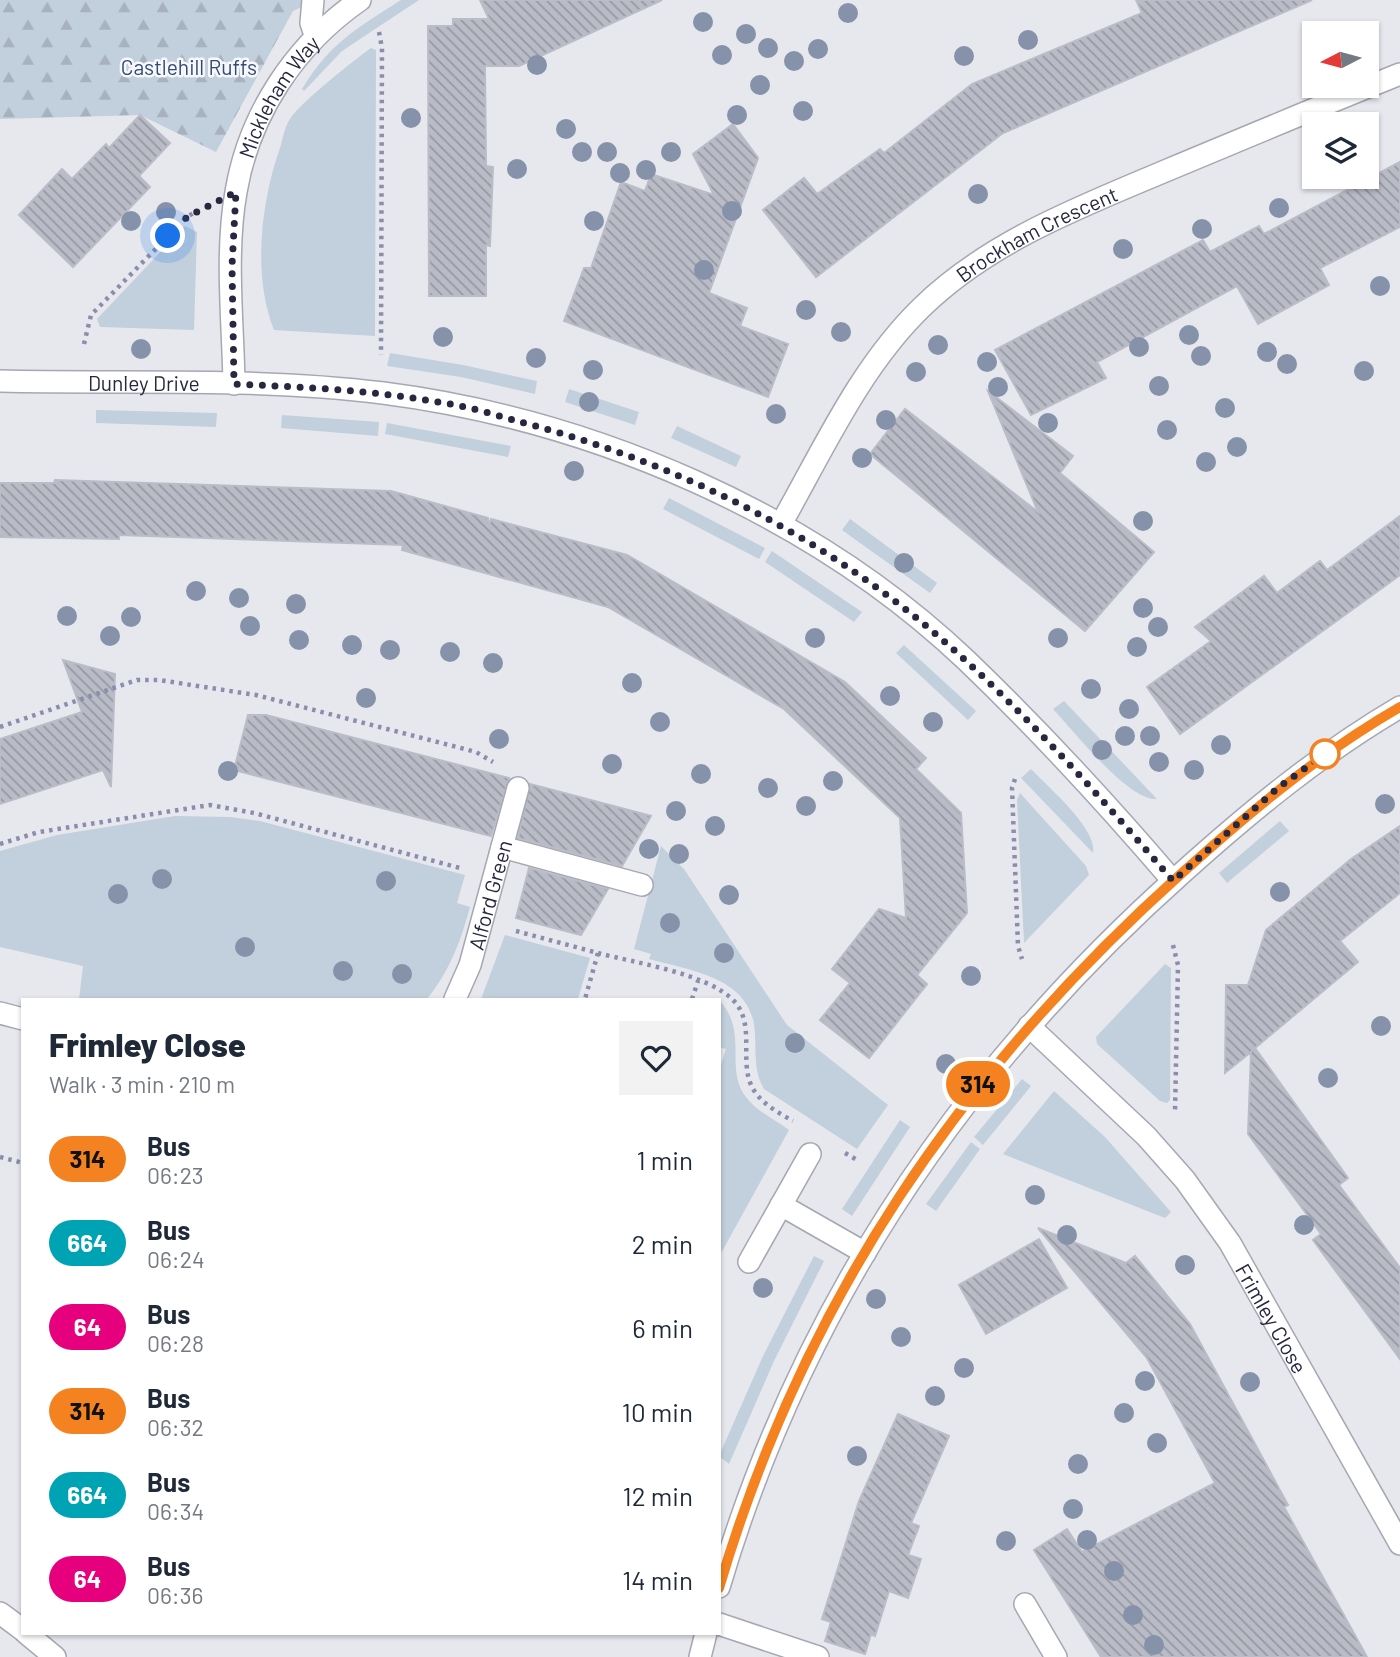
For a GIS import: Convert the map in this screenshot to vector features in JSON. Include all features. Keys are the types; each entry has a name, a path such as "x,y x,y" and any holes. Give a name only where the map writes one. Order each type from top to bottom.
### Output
{"street":[{"path":"313,0 311,23 314,35"},
{"name":"Mickleham Way","path":"234,384 232,266 236,192 241,167 259,120 288,69 314,35 359,0"},
{"name":"Brockham Crescent","path":"782,524 845,410 882,354 920,309 967,270 1064,214 1400,74"},
{"name":"Dunley Drive","path":"0,381 234,384 381,393 467,408 610,448 706,486 782,524 887,596 965,660 1073,770 1173,881"},
{"path":"721,1581 742,1514 805,1363 865,1253 943,1130 1029,1026 1096,952 1279,787 1400,707"},
{"name":"Alford Green","path":"455,998 470,965 518,788"},
{"path":"502,847 642,885"},
{"path":"0,1013 21,1018"},
{"name":"Frimley Close","path":"1029,1026 1125,1113 1160,1151 1230,1243 1400,1544"},
{"path":"749,1262 810,1154"},
{"path":"781,1205 865,1253"},
{"path":"1025,1604 1056,1657"},
{"path":"0,1613 21,1630"},
{"path":"721,1625 818,1657"},
{"path":"28,1635 55,1657"},
{"path":"700,1657 706,1635"}],"path":[{"path":"378,22 382,48 381,393"},
{"path":"76,382 91,314 187,217 236,192"},
{"path":"0,727 138,680 159,680 256,695 476,752 496,763 518,788"},
{"path":"1015,779 1012,788 1017,946 1022,959"},
{"path":"0,844 38,832 210,805 254,813 494,877"},
{"path":"482,922 698,981 722,991 743,1013 753,1090 763,1101 795,1122"},
{"path":"1160,1151 1175,1115 1177,1099 1178,965 1173,945"},
{"path":"585,998 598,953"},
{"path":"692,998 698,981"},
{"path":"838,1148 859,1161"},
{"path":"0,1157 21,1162"}],"green space":[{"name":"Castlehill Ruffs","path":"0,0 318,0 293,11 216,152 140,115 0,119"},
{"path":"401,0 419,0 342,51 304,91 302,89 334,48"},
{"path":"371,48 376,50 375,336 274,330 263,286 262,238 268,189 285,128 305,103"},
{"path":"185,226 197,232 194,330 100,327 97,319"},
{"path":"390,353 537,381 535,394 461,377 387,366"},
{"path":"569,389 639,412 635,425 565,402"},
{"path":"96,410 217,413 216,427 96,423"},
{"path":"282,415 379,422 378,436 281,428"},
{"path":"387,423 511,446 508,457 385,434"},
{"path":"677,426 741,456 736,467 671,438"},
{"path":"669,498 765,548 759,559 663,509"},
{"path":"850,519 937,583 930,593 842,530"},
{"path":"772,551 862,612 854,622 765,562"},
{"path":"904,645 976,711 968,720 896,653"},
{"path":"1064,701 1157,799 1145,797 1132,789 1102,763 1053,709"},
{"path":"1031,769 1080,820 1088,832 1093,853 1021,778"},
{"path":"1020,793 1086,866 1089,875 1024,943 1017,800"},
{"path":"175,816 230,817 260,821 465,875 457,903 470,907 448,967 428,998 79,998 83,966 0,947 0,851 57,835"},
{"path":"1280,821 1289,831 1227,883 1219,873"},
{"path":"661,846 684,869 787,1025 888,1105 857,1149 764,1089 757,1070 752,1016 733,989 702,973 649,959 651,954 634,949"},
{"path":"505,935 590,958 578,998 481,998"},
{"path":"1165,964 1171,968 1170,1100 1167,1103 1160,1101 1097,1044 1096,1037"},
{"path":"721,1003 733,1024 740,1086 755,1107 789,1130 721,1253 721,1065 726,1049 721,1048"},
{"path":"1022,1079 1031,1086 983,1145 974,1137"},
{"path":"1054,1091 1105,1137 1171,1212 1165,1218 1003,1154"},
{"path":"900,1120 910,1127 852,1216 842,1209"},
{"path":"971,1142 980,1149 936,1211 926,1204"},
{"path":"814,1256 824,1261 774,1361 729,1464 721,1458 721,1451 763,1356"}],"building":[{"path":"480,0 662,0 519,66 485,66 486,166 493,167 490,246 486,245 486,296 429,296 428,26 453,26 453,19 489,19"},
{"path":"1136,0 1312,0 1003,133 816,277 763,210 804,178 817,194 880,149 884,153 972,84 1142,13"},
{"path":"140,115 170,143 139,176 150,187 73,267 19,215 62,169 72,179 106,144 109,148"},
{"path":"733,124 758,158 709,293 747,308 740,326 788,344 768,397 564,321 584,268 591,268 621,182 645,191 651,174 714,195 693,154"},
{"path":"1400,162 1400,227 1320,268 1329,285 1258,324 1237,286 1097,362 1106,378 1031,415 995,350 1203,240 1210,252 1259,226 1264,234 1349,189 1379,189 1379,173"},
{"path":"988,391 1073,456 1060,473 1154,552 1085,631 870,454 905,409 1038,512"},
{"path":"55,480 391,491 488,518 488,527 491,519 627,555 845,682 926,758 916,769 961,813 967,913 917,975 927,984 869,1058 820,1020 850,983 832,969 879,909 906,918 900,818 784,709 608,607 402,550 403,545 119,535 119,539 0,537 0,483 54,483"},
{"path":"1400,516 1400,575 1180,734 1147,687 1211,641 1195,627 1264,576 1277,593 1320,561 1327,570"},
{"path":"63,660 115,674 111,787 103,770 0,804 0,739 82,712"},
{"path":"248,715 266,715 509,778 491,836 234,770"},
{"path":"530,784 651,816 622,866 518,838"},
{"path":"1400,826 1400,893 1340,941 1358,962 1255,1048 1348,1178 1339,1185 1400,1268 1400,1359 1313,1240 1321,1234 1248,1134 1251,1052 1225,1073 1226,985 1248,985 1266,930 1351,859"},
{"path":"529,868 608,889 581,935 516,918"},
{"path":"1038,1228 1126,1263 1135,1256 1190,1324 1288,1505 1284,1507 1367,1657 1101,1657 1034,1550 1067,1529 1082,1552 1215,1483 1147,1358"},
{"path":"1039,1239 1067,1288 986,1334 959,1285"},
{"path":"898,1414 949,1436 911,1523 919,1526 908,1555 921,1559 908,1598 889,1591 875,1636 871,1634 865,1654 825,1641 831,1622 822,1619 859,1501"}],"bus line":[{"name":"314","path":"721,1582 758,1471 805,1363 884,1220 943,1130 977,1086 1062,988 1133,916 1279,787 1362,729 1400,707"}],"route":[{"path":"168,236 187,217 236,192 232,266 234,384 381,393 441,402 499,416 610,448 706,486 782,524 879,590 965,660 1073,770 1173,881 1279,787 1325,754"}]}
